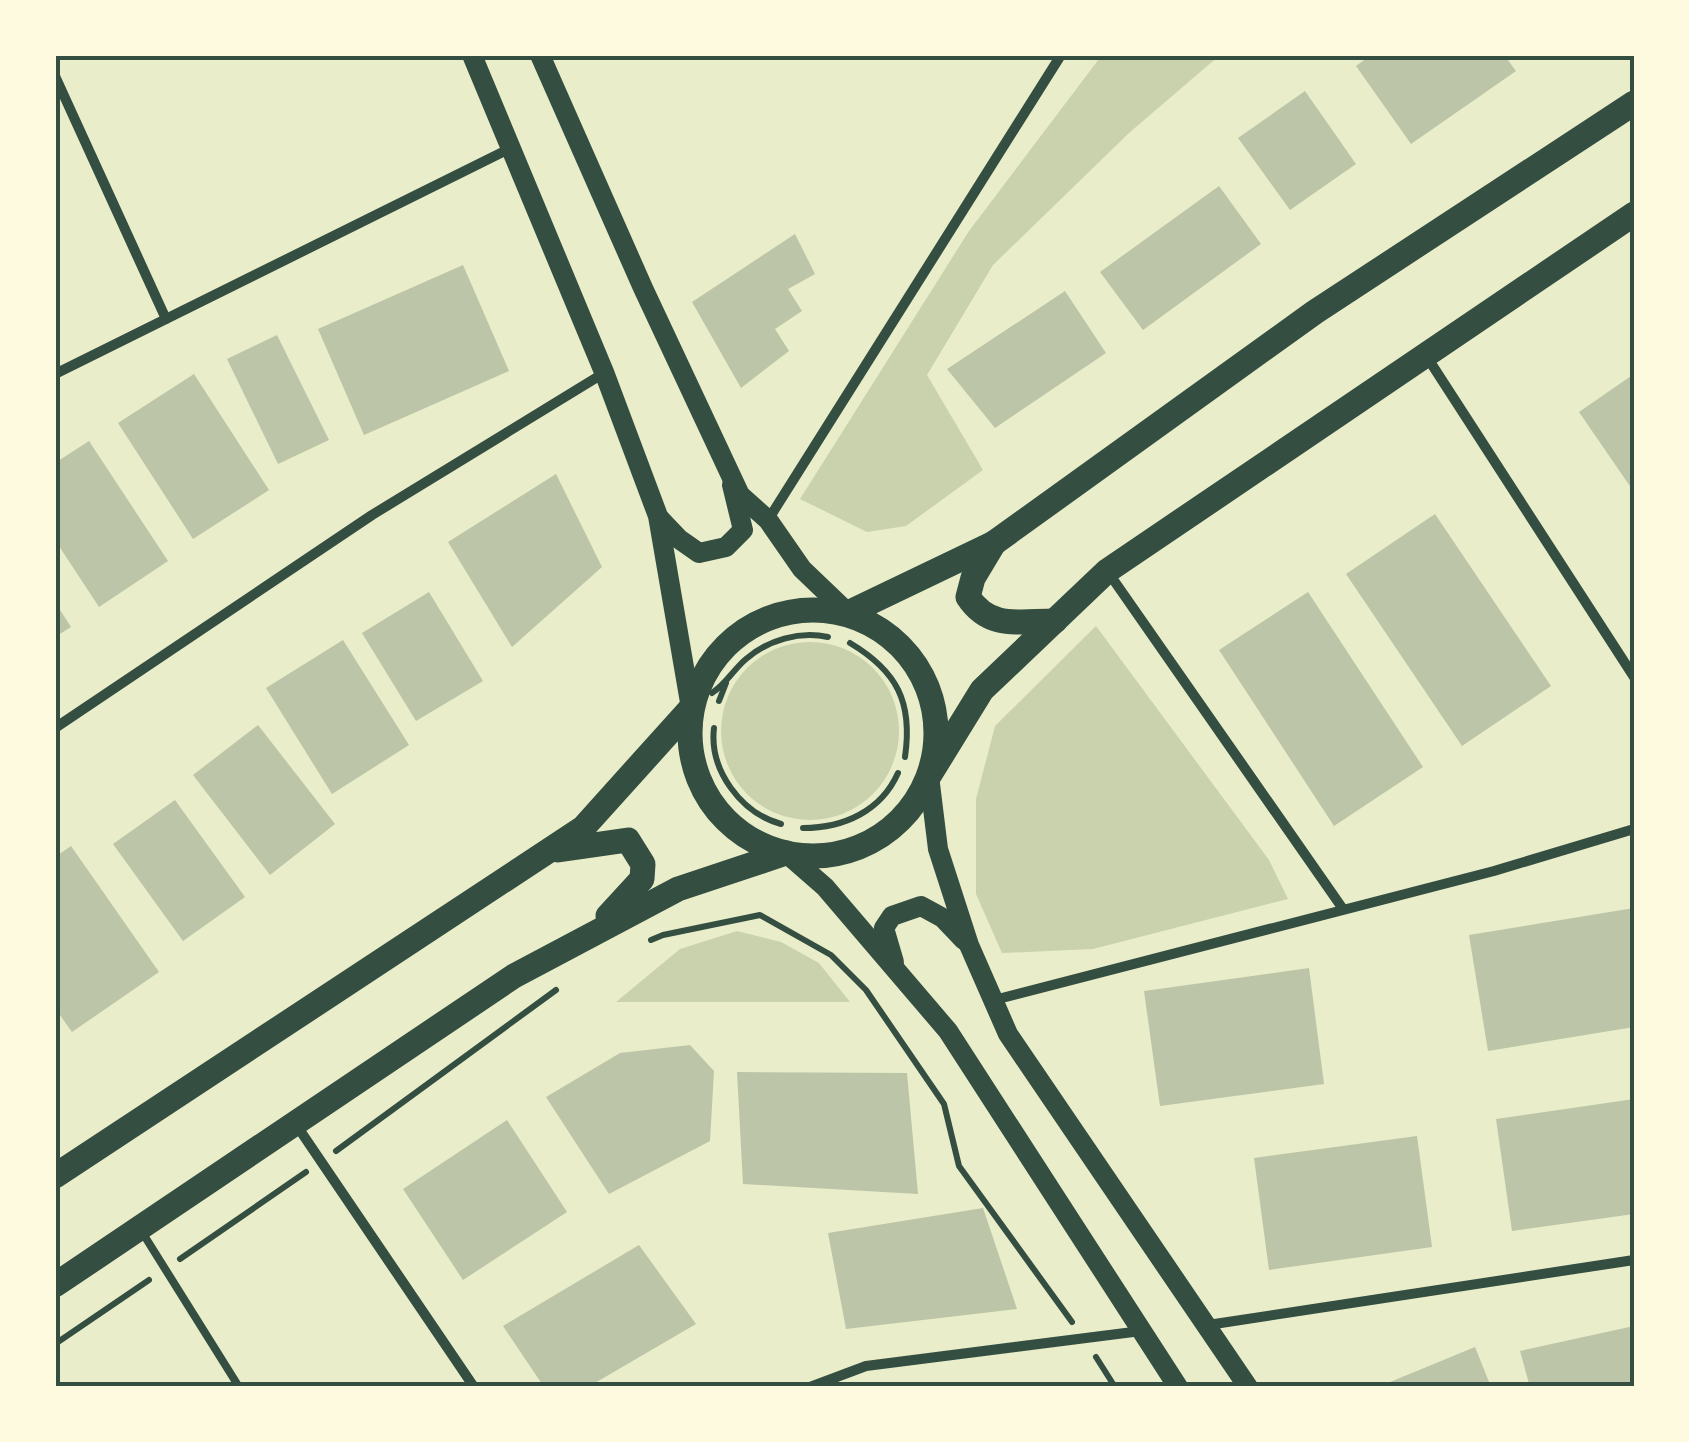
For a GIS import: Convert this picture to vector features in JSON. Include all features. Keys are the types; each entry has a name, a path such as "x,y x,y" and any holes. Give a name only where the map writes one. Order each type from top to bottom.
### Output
{"main road":[{"path":"472,55 604,372 658,516 703,708"},
{"path":"540,55 740,495 768,520 802,569 848,613 884,631 913,659 932,696 937,736 929,776 938,849 969,945 1008,1034 1248,1387"},
{"path":"1634,103 1314,312 994,543 848,613 807,608 767,617 732,638 705,670 703,708 689,746 699,784 720,816 750,840 786,854 821,856 856,849 887,832 912,807 982,690 1107,571 1634,214"},
{"path":"658,516 679,539 699,553 726,547 743,530 728,468"},
{"path":"994,543 972,578 968,597 979,614 998,621 1055,621"},
{"path":"55,1176 583,828 703,708"},
{"path":"546,852 628,840 643,864 642,878 630,894 582,940"},
{"path":"55,1286 514,976 678,889 786,854"},
{"path":"786,854 826,887 899,978 948,1031 1178,1387"},
{"path":"899,978 884,928 892,916 921,906 943,918 969,945"}],"street":[{"path":"768,520 1062,55"},
{"path":"55,76 166,319"},
{"path":"55,374 511,148"},
{"path":"1427,356 1634,678"},
{"path":"55,728 372,515 604,372"},
{"path":"1107,571 1343,909"},
{"path":"993,1000 1494,871 1634,829"},
{"path":"294,1122 474,1387"},
{"path":"1207,1326 1634,1260"},
{"path":"810,1387 839,1382 866,1366 1142,1331"}],"lane":[{"path":"140,1228 239,1387"}],"path":[{"path":"703,708 743,661 766,645 793,636 822,635 849,642 873,657 892,678 904,703 908,731 904,759 893,785 875,805 852,820 826,828 798,828"},
{"path":"714,722 718,763 730,787 748,807 785,825"},
{"path":"646,942 760,915 831,955 866,990 944,1104 959,1166 1115,1387"},
{"path":"55,1344 321,1162 566,983"}],"green space":[{"path":"1102,55 1220,55 1129,133 993,265 927,375 983,470 906,526 867,532 800,499 969,231"},
{"path":"1096,626 1269,860 1288,899 1093,949 1002,953 976,894 976,799 995,726"},
{"path":"810,642 844,649 873,668 892,697 899,731 892,765 873,794 844,813 810,820 776,813 747,794 728,765 721,731 728,697 747,668 776,649"},
{"path":"737,931 781,942 819,963 850,1002 616,1002 680,949"}],"building":[{"path":"1371,55 1504,55 1516,71 1411,144 1356,66"},
{"path":"1305,91 1356,164 1290,210 1238,138"},
{"path":"1219,186 1261,244 1143,330 1100,272"},
{"path":"795,234 815,274 788,289 802,311 775,329 789,351 741,388 692,302"},
{"path":"463,265 509,371 364,435 318,329"},
{"path":"1065,291 1106,353 995,428 947,369"},
{"path":"277,335 329,440 278,464 227,359"},
{"path":"194,374 269,490 193,539 118,423"},
{"path":"1634,374 1634,492 1579,412"},
{"path":"89,441 168,561 99,607 55,540 55,463"},
{"path":"556,474 602,567 512,647 448,542"},
{"path":"1435,514 1551,686 1462,746 1346,574"},
{"path":"429,592 483,681 416,721 362,633"},
{"path":"1308,592 1423,767 1334,826 1219,650"},
{"path":"55,602 71,627 55,637"},
{"path":"343,640 409,745 332,794 266,688"},
{"path":"258,725 335,824 270,875 193,775"},
{"path":"175,800 245,897 183,941 113,844"},
{"path":"71,846 159,972 72,1032 55,1008 55,857"},
{"path":"1634,908 1634,1027 1488,1051 1469,935"},
{"path":"1309,968 1324,1084 1160,1106 1144,991"},
{"path":"690,1045 714,1071 710,1141 609,1194 546,1097 620,1053"},
{"path":"737,1072 907,1073 918,1194 743,1184"},
{"path":"1634,1099 1634,1214 1512,1231 1496,1119"},
{"path":"507,1120 567,1212 463,1280 403,1189"},
{"path":"1417,1136 1432,1247 1269,1270 1254,1158"},
{"path":"983,1208 1017,1309 846,1329 828,1233"},
{"path":"639,1245 696,1324 588,1387 544,1387 503,1326"},
{"path":"1634,1326 1634,1384 1530,1387 1520,1351"},
{"path":"1475,1347 1491,1387 1378,1387"}]}
